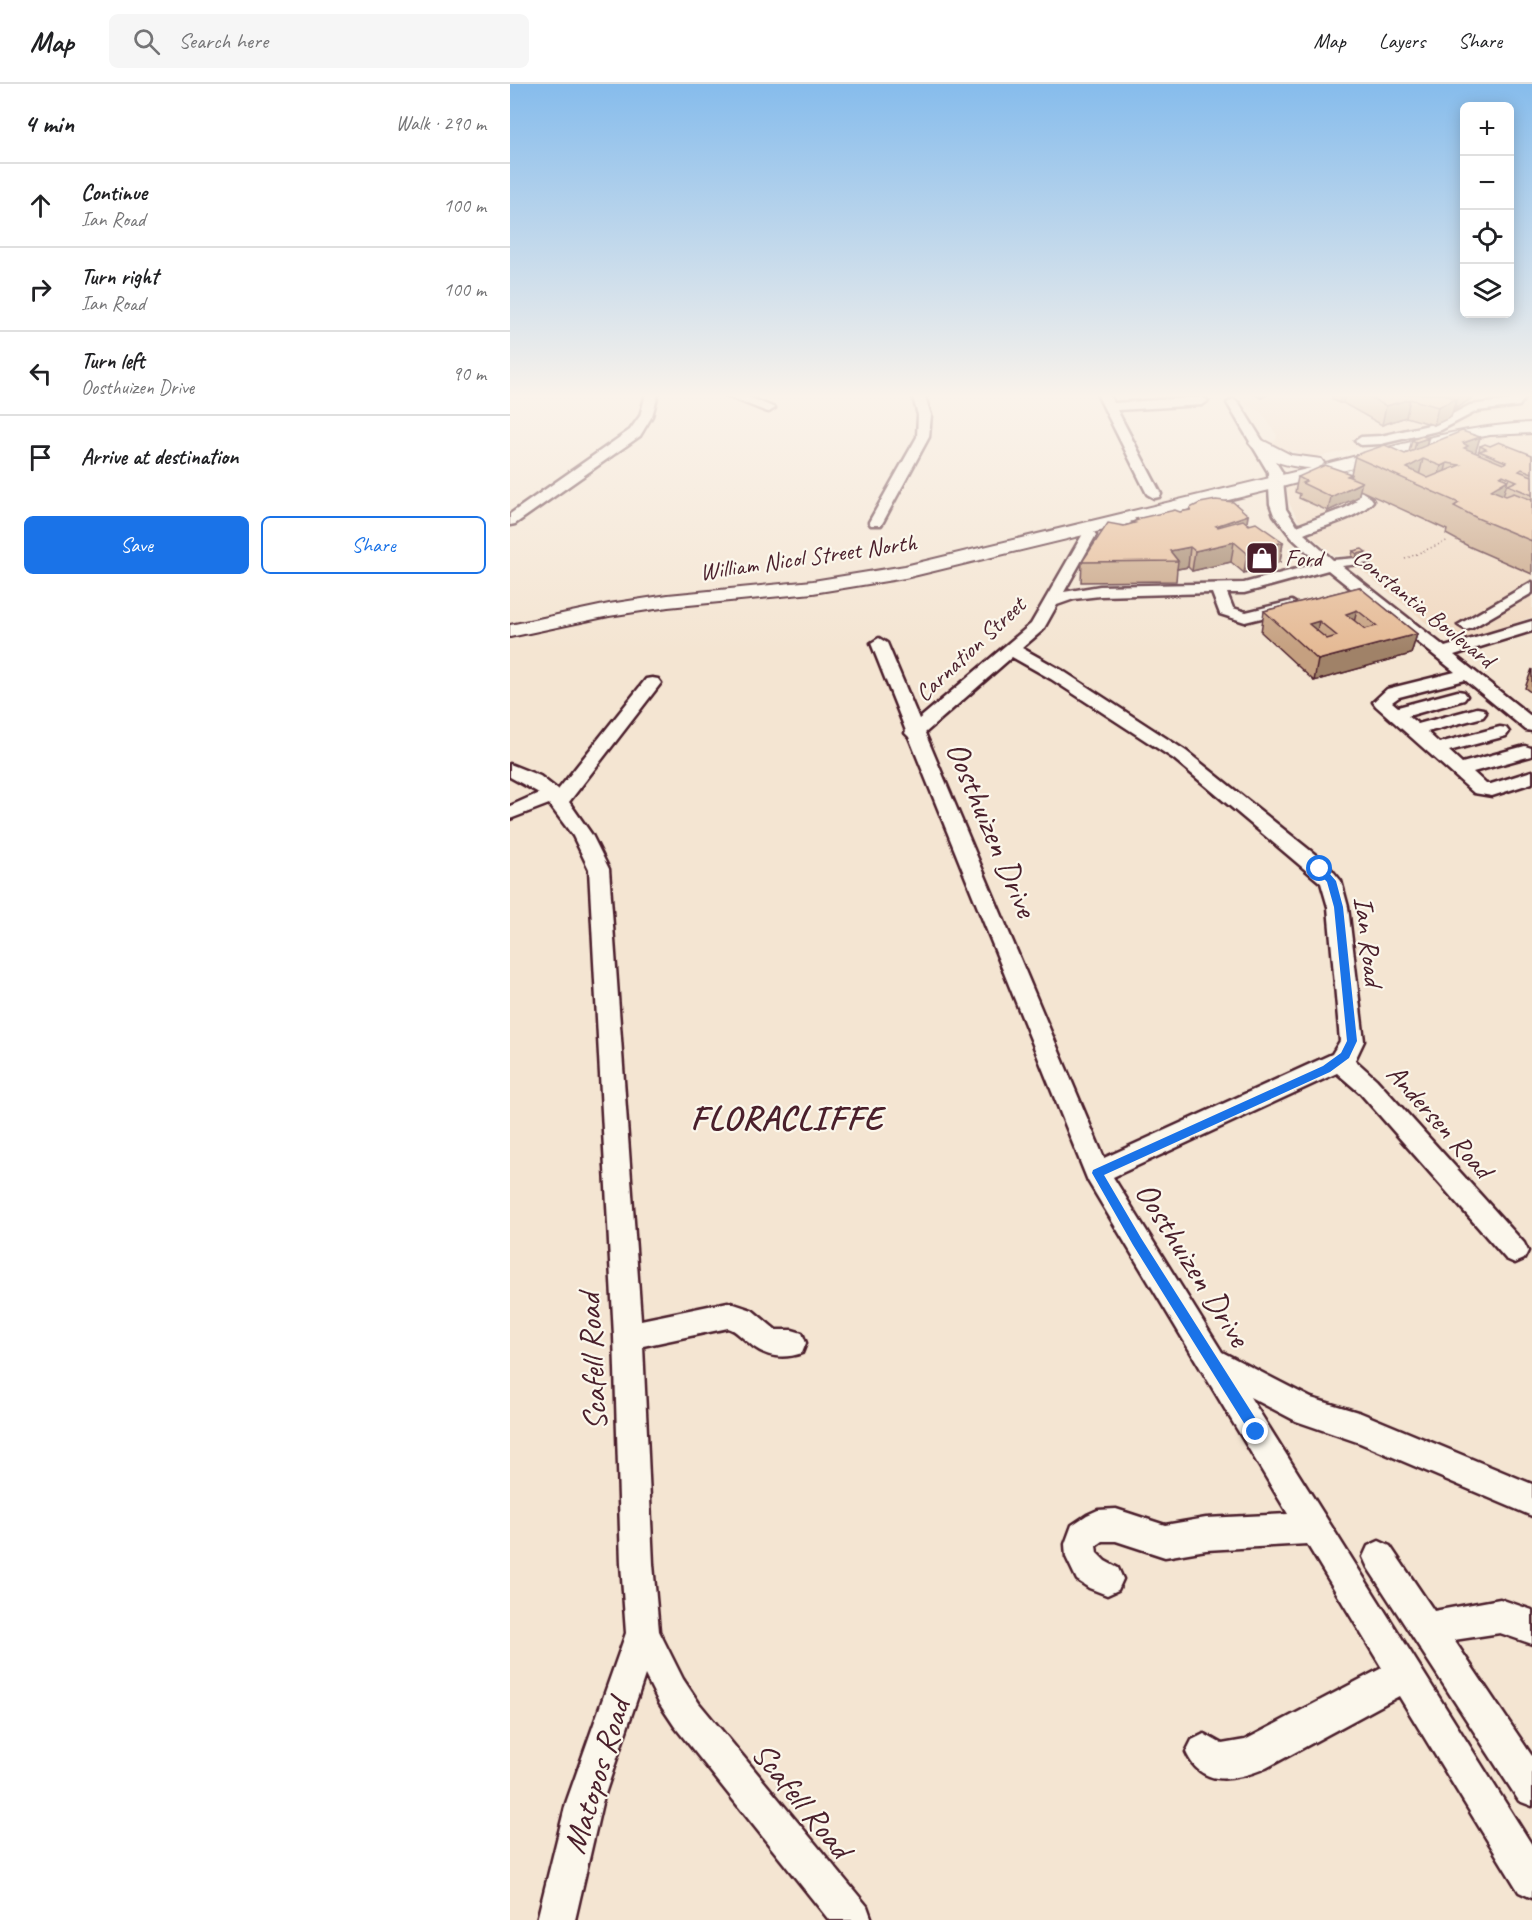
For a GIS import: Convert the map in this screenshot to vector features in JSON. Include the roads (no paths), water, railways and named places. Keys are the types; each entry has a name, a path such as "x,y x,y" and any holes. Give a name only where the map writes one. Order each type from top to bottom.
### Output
{"main road":[{"name":"William Nicol Street North","path":"510,623 558,611 643,597 804,580 895,564 1274,480"},
{"name":"William Nicol Street North","path":"510,631 571,617 644,605 813,586 905,572 1277,480"}],"street":[{"path":"510,521 569,480"},
{"path":"876,522 899,480"},
{"path":"1147,480 1154,494"},
{"path":"1295,532 1350,511 1366,501 1341,484 1340,480"},
{"name":"Constantia Boulevard","path":"1271,481 1276,503 1282,516 1295,532 1532,726"},
{"name":"Carnation Street","path":"914,733 1037,627 1089,535"},
{"path":"1052,602 1071,595 1092,592 1259,586 1360,557"},
{"path":"1259,586 1251,579 1252,574 1280,566"},
{"path":"1466,625 1532,586"},
{"path":"1218,589 1226,611 1237,616 1245,617 1304,603"},
{"path":"1445,656 1532,626"},
{"path":"1445,656 1532,635"},
{"name":"Oosthuizen Drive","path":"879,643 914,733 1097,1173 1532,1879"},
{"name":"Ian Road","path":"1011,649 1058,675 1180,755 1320,869 1331,881 1338,907 1352,1041 1350,1049 1340,1061"},
{"path":"1468,674 1386,697 1382,702 1481,789 1492,790 1532,777"},
{"path":"510,813 555,799 652,683"},
{"path":"1394,714 1458,696"},
{"path":"1413,731 1477,714"},
{"path":"1434,750 1500,732"},
{"path":"1458,770 1525,752"},
{"name":"Scafell Road","path":"510,770 537,782 555,799 591,850 601,885 628,1336 637,1564 643,1634 671,1691 687,1715 852,1920"},
{"path":"1097,1173 1340,1061"},
{"name":"Andersen Road","path":"1340,1061 1368,1086 1515,1251"},
{"path":"628,1336 728,1315 737,1316 769,1341 776,1344 792,1343"},
{"path":"1213,1363 1306,1411 1360,1428 1532,1500"},
{"path":"1107,1579 1094,1575 1088,1569 1080,1551 1083,1536 1098,1526 1116,1526 1165,1541 1206,1534 1316,1528"},
{"path":"1379,1557 1532,1788"},
{"path":"1428,1629 1462,1621 1500,1616 1532,1627"},
{"name":"Matopos Road","path":"556,1920 584,1803 643,1634"},
{"path":"1204,1752 1219,1762 1227,1764 1253,1755 1406,1674"}],"place":[{"name":"Ford","path":"1262,558"}],"district":[{"name":"FLORACLIFFE","path":"787,1117"}]}
